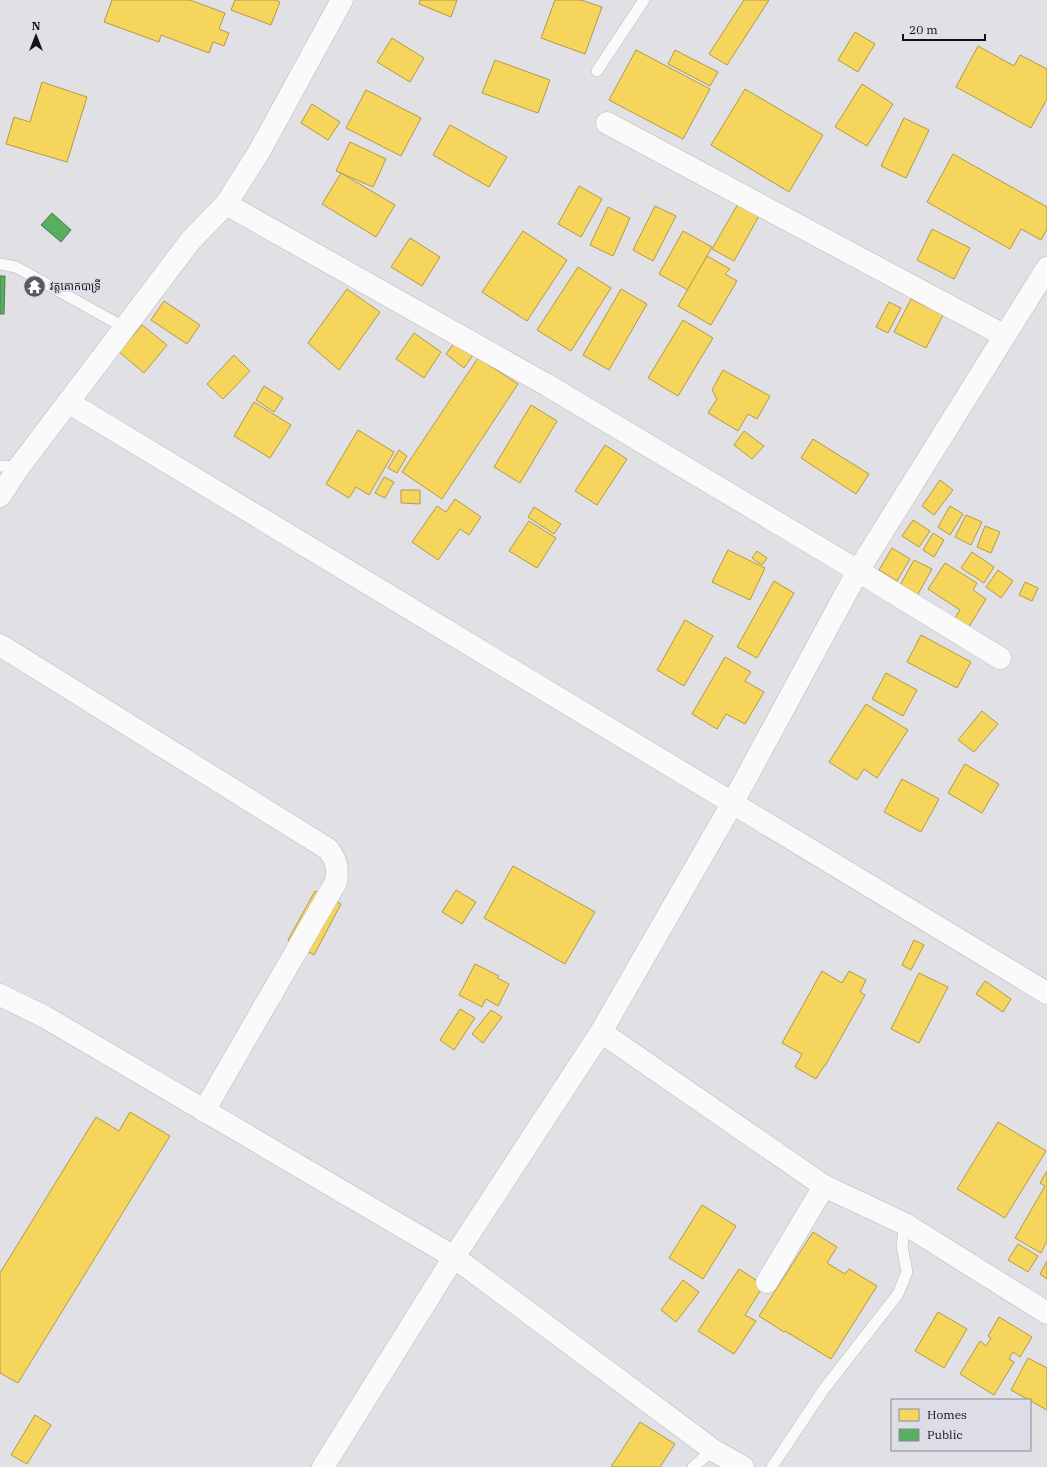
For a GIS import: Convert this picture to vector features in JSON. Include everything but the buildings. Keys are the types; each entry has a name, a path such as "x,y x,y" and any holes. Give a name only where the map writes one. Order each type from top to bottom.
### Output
{"street":[{"path":"0,496 9,466 68,402 191,240 226,204 259,152 342,0"},
{"path":"607,124 1005,336"},
{"path":"226,204 547,385 858,571 1000,658"},
{"path":"323,1467 454,1257 601,1032 732,804 858,571 1047,268"},
{"path":"68,402 1047,993"},
{"path":"0,645 328,849 334,857 338,868 336,882 204,1111"},
{"path":"0,995 45,1017 454,1257 714,1450 743,1467"},
{"path":"601,1032 824,1186 905,1224 1047,1313"},
{"path":"767,1282 824,1186"}],"lane":[{"path":"597,71 644,0"},
{"path":"0,264 16,267 125,328"},
{"path":"772,1467 824,1389 898,1294 907,1272 902,1246 905,1224"},
{"path":"694,1467 714,1450"}],"place":[{"name":"វត្តគោកបាទ្រី","path":"35,286"}]}
